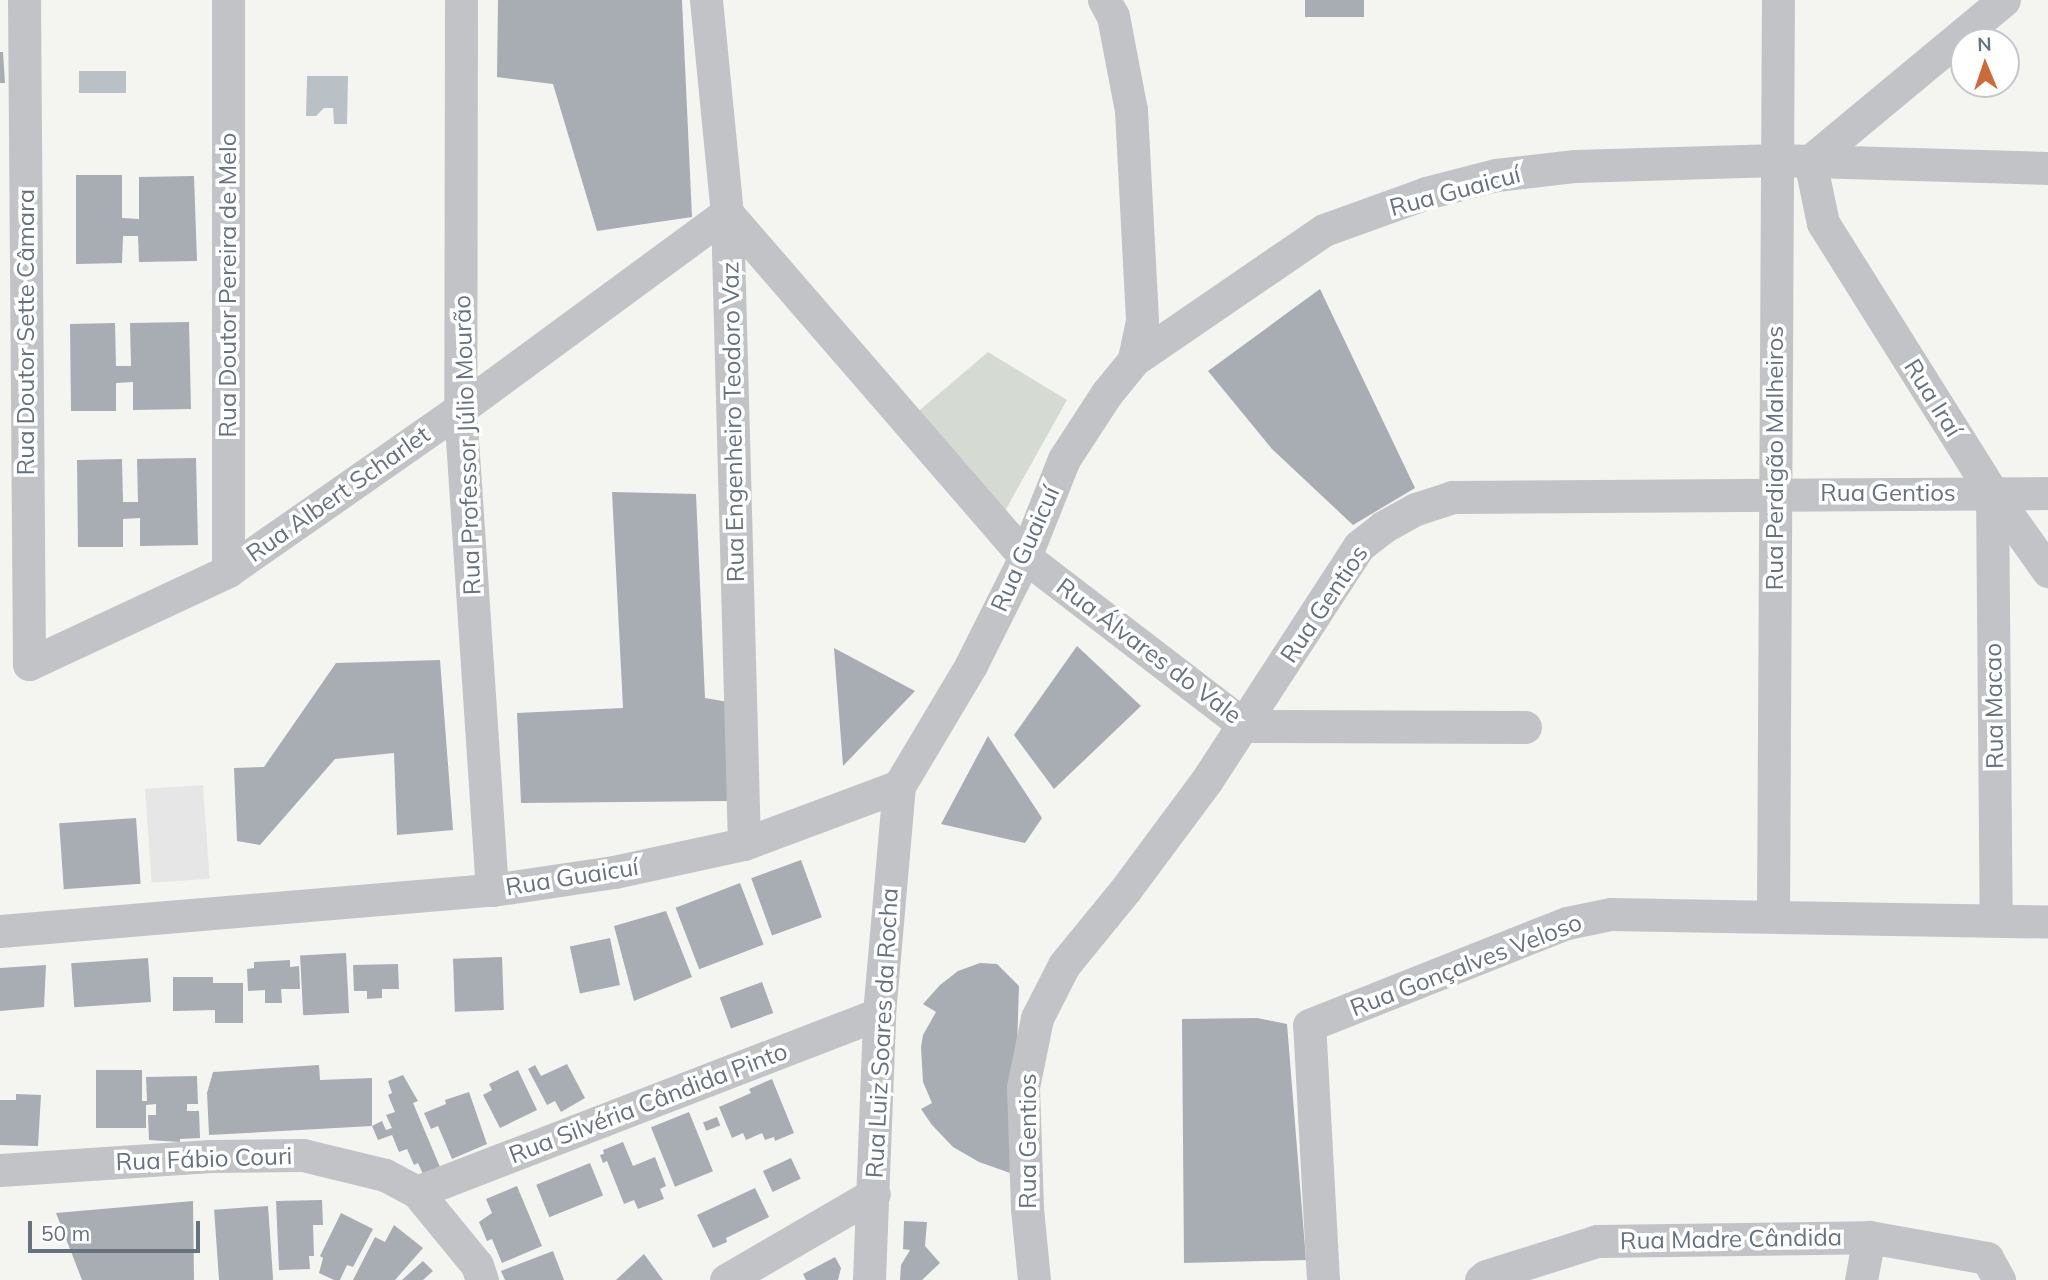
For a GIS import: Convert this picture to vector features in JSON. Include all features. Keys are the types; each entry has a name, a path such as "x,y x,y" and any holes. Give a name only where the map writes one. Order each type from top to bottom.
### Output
{"street":[{"name":"Rua Doutor Sette Câmara","path":"24,0 29,664"},
{"name":"Rua Doutor Pereira de Melo","path":"228,0 228,571"},
{"name":"Rua Professor Júlio Mourão","path":"461,0 460,409 492,890"},
{"name":"Rua Engenheiro Teodoro Vaz","path":"706,0 727,213 744,844"},
{"path":"1104,0 1113,16 1131,110 1142,321 1134,360"},
{"name":"Rua Perdigão Malheiros","path":"1773,916 1778,0"},
{"path":"1810,161 2004,0"},
{"name":"Rua Guaicuí","path":"0,931 492,890 614,872 744,844 899,786 971,665 1025,557 1064,459 1107,393 1134,360 1324,230 1426,193 1496,175 1574,166 1777,160 2048,169"},
{"name":"Rua Iraí","path":"1810,161 1823,223 1992,492 2048,571"},
{"name":"Rua Albert Scharlet","path":"29,664 228,571 460,409 727,213"},
{"name":"Rua Álvares do Vale","path":"727,213 1025,557 1245,726 1525,727"},
{"path":"1928,493 1950,471 1963,446"},
{"name":"Rua Macao","path":"1992,492 1996,920"},
{"name":"Rua Gentios","path":"1034,1280 1027,1208 1023,1087 1037,1018 1064,965 1126,889 1245,726 1359,546 1383,527 1416,509 1452,497 2048,493"},
{"name":"Rua Luiz Soares da Rocha","path":"869,1280 879,1014 899,786"},
{"name":"Rua Gonçalves Veloso","path":"1323,1280 1309,1025 1567,923 1611,914 2048,922"},
{"name":"Rua Silvéria Cândida Pinto","path":"417,1192 879,1014"},
{"name":"Rua Fábio Couri","path":"0,1170 211,1156 303,1155 385,1175 417,1192 477,1265 482,1280"},
{"path":"726,1280 874,1194"},
{"path":"1861,1280 1869,1237"},
{"name":"Rua Madre Cândida","path":"1481,1280 1486,1276 1597,1241 1869,1237 1993,1269"}],"shaded area":[{"path":"79,71 126,71 126,93 79,93"},
{"path":"307,76 348,76 347,124 334,124 333,108 324,108 316,116 306,116"},
{"path":"988,352 1067,400 1005,511 914,415"},
{"path":"203,785 210,879 152,883 145,789"}],"building":[{"path":"498,0 682,0 692,217 597,231 553,84 497,77"},
{"path":"1305,0 1364,0 1364,17 1305,17"},
{"path":"0,52 3,52 5,83 0,83"},
{"path":"76,175 122,175 122,218 139,219 139,177 194,176 197,261 139,262 138,236 123,236 122,263 76,264"},
{"path":"1320,289 1415,488 1353,525 1272,449 1208,371"},
{"path":"189,322 191,409 133,410 133,382 116,383 116,411 71,411 70,324 115,323 116,366 131,366 130,323"},
{"path":"196,458 198,545 140,546 140,518 123,519 123,547 78,547 77,460 122,459 123,502 138,502 137,459"},
{"path":"612,492 696,494 705,698 728,702 728,801 521,803 517,713 623,708"},
{"path":"1077,646 1141,706 1054,789 1014,735"},
{"path":"834,648 915,691 843,766"},
{"path":"440,660 453,830 397,835 394,753 335,759 260,845 237,841 234,768 264,767 336,663"},
{"path":"988,736 1042,818 1025,843 941,824"},
{"path":"136,818 141,884 64,889 59,823"},
{"path":"801,860 822,917 772,935 751,878"},
{"path":"740,883 764,945 699,969 676,908"},
{"path":"666,911 692,977 634,1001 614,926"},
{"path":"610,938 620,985 580,993 570,947"},
{"path":"346,953 349,1013 303,1015 300,955"},
{"path":"502,957 504,1010 455,1012 453,959"},
{"path":"148,958 151,1002 74,1007 71,963"},
{"path":"290,960 290,967 299,966 300,989 281,989 282,1003 265,1003 265,990 248,991 247,969 254,968 254,962"},
{"path":"980,963 997,964 1019,986 1013,1174 979,1162 953,1147 921,1109 932,1103 923,1082 921,1047 923,1035 936,1012 923,1004 940,985 958,971"},
{"path":"398,964 399,989 382,989 382,998 367,999 367,991 354,991 353,965"},
{"path":"46,965 44,1007 0,1011 0,968"},
{"path":"173,977 213,977 213,983 243,983 243,1023 215,1023 215,1010 173,1011"},
{"path":"762,982 773,1013 731,1028 720,997"},
{"path":"1257,1018 1287,1024 1306,1260 1184,1263 1182,1019"},
{"path":"567,1064 585,1098 561,1112 555,1101 547,1105 528,1069 535,1065 541,1076"},
{"path":"319,1065 320,1080 372,1078 372,1126 209,1135 207,1093 213,1072"},
{"path":"96,1070 142,1070 142,1101 147,1101 146,1077 197,1076 198,1104 187,1104 187,1111 199,1111 200,1138 180,1139 180,1142 149,1140 148,1115 156,1115 156,1104 146,1105 146,1128 96,1128"},
{"path":"518,1070 537,1110 500,1128 483,1095 492,1090 489,1084"},
{"path":"403,1075 418,1101 413,1103 440,1167 423,1174 418,1163 414,1165 407,1149 399,1152 392,1135 378,1140 372,1126 382,1121 386,1130 392,1128 386,1115 395,1112 388,1095 392,1093 388,1081"},
{"path":"772,1079 794,1133 775,1141 774,1137 765,1140 762,1133 746,1140 743,1133 732,1138 719,1107 751,1093 749,1089"},
{"path":"469,1092 487,1144 452,1159 438,1126 431,1129 424,1113 446,1104 445,1100"},
{"path":"16,1094 41,1095 38,1146 0,1145 0,1100 16,1100"},
{"path":"689,1112 713,1171 675,1187 651,1127"},
{"path":"717,1117 720,1125 706,1131 703,1122"},
{"path":"623,1142 633,1166 655,1157 666,1186 660,1189 664,1199 638,1209 634,1200 624,1204 607,1161 603,1163 600,1155 604,1154 603,1150"},
{"path":"791,1158 801,1179 773,1192 763,1171"},
{"path":"590,1163 603,1195 549,1217 536,1185"},
{"path":"517,1186 542,1246 502,1263 492,1239 487,1241 479,1222 492,1213 486,1199"},
{"path":"755,1188 769,1217 726,1238 727,1242 713,1248 697,1215"},
{"path":"322,1200 323,1225 313,1225 314,1256 309,1256 310,1269 279,1270 276,1201"},
{"path":"193,1201 194,1280 82,1280 56,1213"},
{"path":"268,1206 273,1280 219,1280 214,1210"},
{"path":"341,1213 373,1229 353,1267 347,1265 340,1280 334,1280 319,1273 323,1258 320,1256"},
{"path":"904,1221 927,1222 925,1246 940,1263 922,1280 900,1280 901,1265 910,1250 903,1249"},
{"path":"394,1225 423,1248 395,1280 353,1280 375,1237 385,1242"},
{"path":"553,1251 564,1280 505,1280 501,1271"},
{"path":"644,1254 663,1280 616,1280"},
{"path":"835,1257 841,1268 838,1280 806,1280 803,1274"},
{"path":"423,1261 433,1271 423,1280 402,1280"}]}
